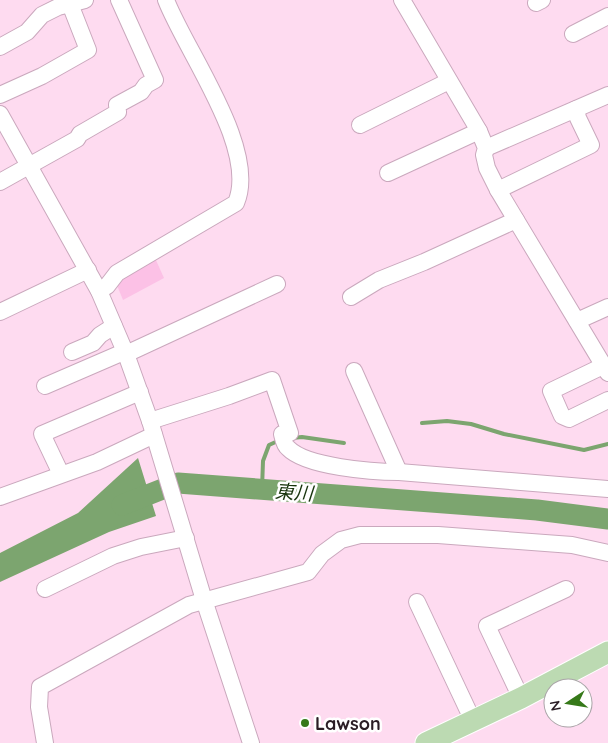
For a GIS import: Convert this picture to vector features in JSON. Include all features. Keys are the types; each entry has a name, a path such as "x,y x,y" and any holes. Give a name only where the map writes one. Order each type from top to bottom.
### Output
{"main road":[{"path":"426,743 521,698 608,652"}],"street":[{"path":"0,182 30,167 77,139 80,134 118,112 117,105 141,92 146,86 156,80 119,0"},
{"path":"99,291 107,286 116,273 236,202 240,194 241,168 236,148 222,111 174,20 166,0"},
{"path":"402,0 479,131 486,148 484,155 487,168 498,190 606,369 544,394 562,416 570,419 608,400"},
{"path":"0,47 27,32 42,14 58,7 78,2 88,50 42,76 0,95"},
{"path":"573,34 608,16"},
{"path":"360,125 449,81"},
{"path":"486,148 608,95"},
{"path":"498,190 591,145 578,118 576,109"},
{"path":"0,114 88,270 126,352 251,743"},
{"path":"388,173 479,131"},
{"path":"351,297 379,280 424,262 516,220"},
{"path":"0,312 88,270"},
{"path":"45,386 277,284"},
{"path":"577,321 608,307"},
{"path":"71,351 93,344 100,335 114,326"},
{"path":"354,371 399,472"},
{"path":"0,497 97,462 229,396 272,380 290,433 284,441 299,456 324,464 375,472 399,472 608,489"},
{"path":"62,474 42,434 140,392"},
{"path":"45,743 39,707 40,687 190,605 308,572 322,554 341,540 360,535 438,535 572,545 608,553"},
{"path":"45,589 113,556 141,547 186,538"},
{"path":"521,698 487,626 566,589"},
{"path":"417,602 473,721"}],"shaded area":[{"path":"155,258 164,278 123,300 116,283 127,273"},
{"path":"138,458 156,516 109,532 0,582 0,553 78,513"}],"waterway":[{"path":"422,423 447,421 471,424 504,434 584,450 608,444"},
{"path":"292,438 302,437 344,443"},
{"path":"262,489 263,461 269,445 280,440"},
{"name":"東川","path":"122,505 178,483 537,510 608,519"}],"place":[{"name":"Lawson","path":"305,723"}]}
